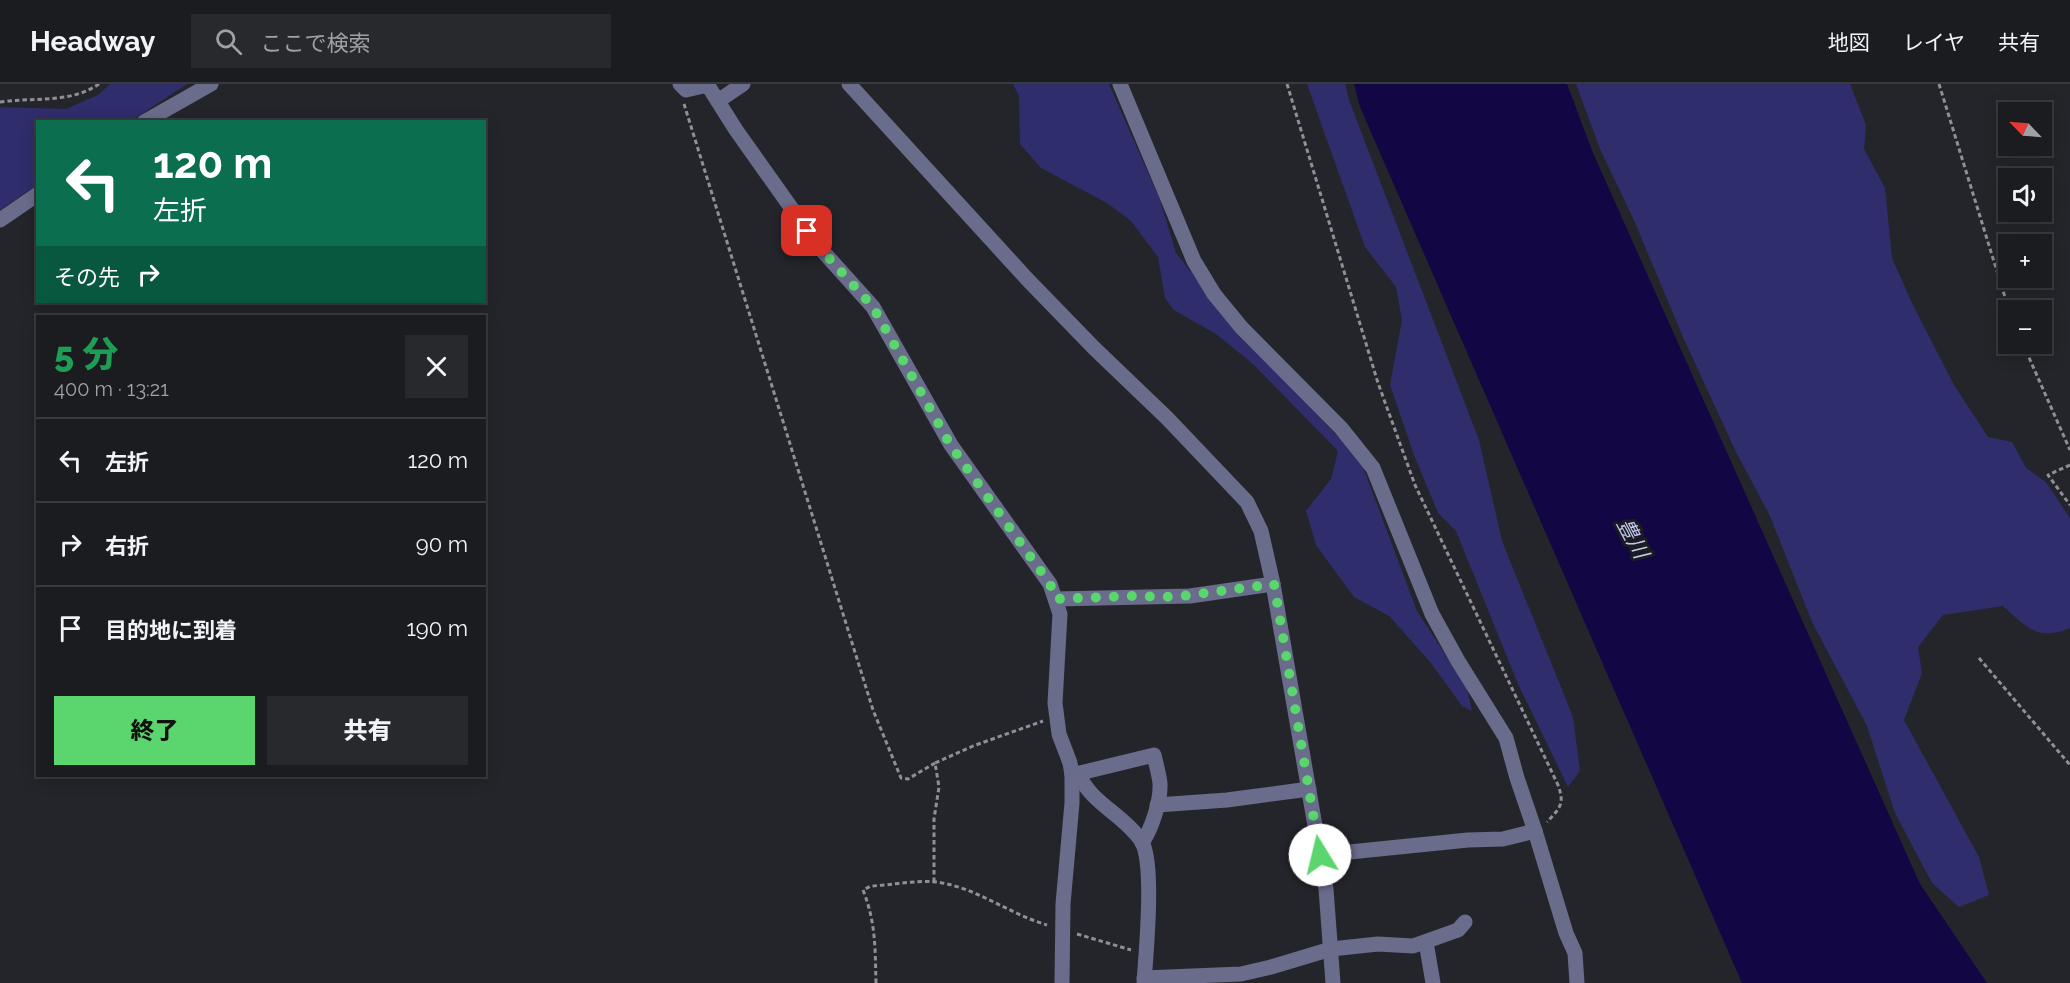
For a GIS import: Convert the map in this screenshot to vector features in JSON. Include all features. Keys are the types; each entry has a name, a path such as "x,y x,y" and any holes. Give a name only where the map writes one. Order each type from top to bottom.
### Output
{"street":[{"path":"148,120 211,84"},
{"path":"683,87 707,84 819,247 873,307 951,446 1050,584 1060,614 1055,704 1059,734 1075,774 1097,801 1133,831 1142,843 1146,855 1148,883 1144,980 1242,974 1331,949 1378,944 1413,946 1458,930 1466,922"},
{"path":"718,101 743,84"},
{"path":"849,84 1027,279 1167,418 1247,502 1261,531 1274,584 1326,889 1332,983"},
{"path":"1120,84 1194,261 1214,294 1241,327 1341,428 1373,468 1432,614 1506,738 1566,933 1575,953 1577,983"},
{"path":"0,220 36,195"},
{"path":"1056,599 1183,597 1274,584"},
{"path":"1075,774 1154,755 1160,784 1157,805 1142,843"},
{"path":"1062,983 1062,930 1075,774"},
{"path":"1157,805 1227,800 1309,789"},
{"path":"1320,855 1468,840 1503,839 1535,831"},
{"path":"1426,942 1433,983"}],"path":[{"path":"0,102 60,99 94,88 99,84"},
{"path":"1287,84 1378,383 1415,485 1562,796 1560,807 1535,831"},
{"path":"1939,84 2005,300"},
{"path":"683,87 688,122 873,710 901,778 908,779 934,763 973,746 1056,717"},
{"path":"2027,354 2070,450"},
{"path":"2070,465 2049,475 2070,505"},
{"path":"1979,658 2070,765"},
{"path":"934,763 939,787 934,819 934,882"},
{"path":"876,983 875,936 871,912 863,890 872,886 934,882 970,891 1033,921 1145,955"}],"shaded area":[{"path":"110,84 187,84 133,120 36,120 36,186 0,210 0,107 66,109 98,95"},
{"path":"1013,84 1109,84 1160,200 1176,253 1249,345 1360,459 1417,611 1467,688 1472,711 1462,706 1431,663 1389,616 1354,597 1316,545 1306,511 1331,479 1338,451 1253,364 1216,334 1174,310 1165,298 1158,257 1131,221 1107,203 1041,168 1020,144 1019,96"},
{"path":"1307,84 1345,84 1349,100 1479,440 1502,541 1573,717 1580,771 1568,787 1518,684 1456,531 1438,513 1414,455 1390,385 1402,320 1396,287 1365,247"},
{"path":"1576,84 1850,84 1866,125 1864,149 1885,188 1892,258 1912,303 1954,385 1988,437 2012,442 2026,468 2046,482 2070,518 2070,628 2049,633 2033,630 2003,606 1943,615 1918,647 1922,673 1904,720 1979,857 1989,895 1959,907 1932,883 1895,813 1867,726 1812,622 1770,516 1736,452 1683,337 1633,218 1600,149"}],"water":[{"name":"豊川","path":"1354,84 1567,84 1593,153 1920,884 1987,983 1742,983 1360,107"}],"route":[{"path":"807,231 873,307 951,446 1050,584 1056,599 1190,596 1274,584 1320,855"}]}
